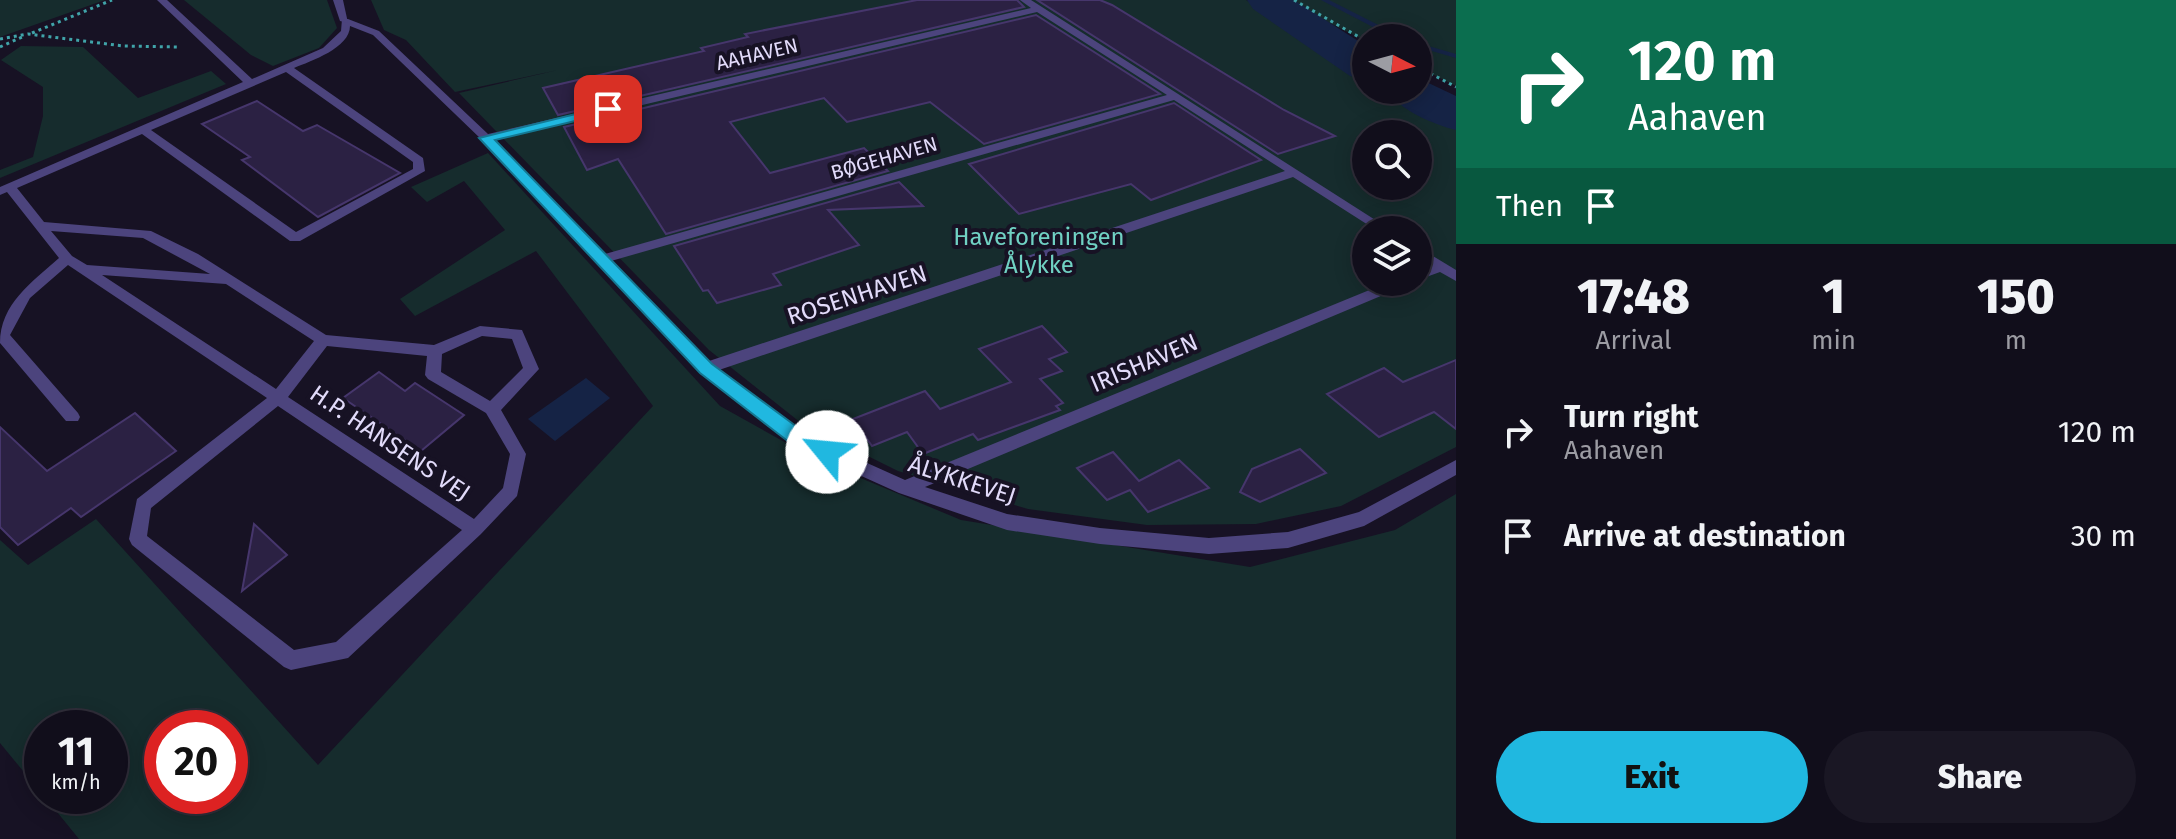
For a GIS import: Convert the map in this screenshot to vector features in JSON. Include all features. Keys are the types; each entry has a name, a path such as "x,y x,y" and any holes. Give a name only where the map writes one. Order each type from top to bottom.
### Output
{"street":[{"path":"162,0 249,82"},
{"path":"338,0 345,21"},
{"path":"1025,0 1363,216"},
{"name":"AAHAVEN","path":"486,138 1038,9"},
{"name":"H.P. HANSENS VEJ","path":"345,21 346,32 340,41 5,189 41,226 67,259 475,529"},
{"name":"ÅLYKKEVEJ","path":"345,21 376,33 486,138 706,368 801,441 905,488 1007,522 1100,536 1209,546 1288,540 1364,518 1456,467"},
{"path":"142,129 295,238 419,171 419,161 286,67"},
{"name":"BØGEHAVEN","path":"602,259 1176,96"},
{"name":"ROSENHAVEN","path":"706,368 1295,172"},
{"name":"H.P. HANSENS VEJ","path":"41,226 146,234 193,257 323,340 435,351 480,331 517,334 531,369 492,409 518,454 511,491 475,529 341,651 291,660 138,539 143,504 278,398 323,340"},
{"path":"67,259 25,295 2,336 72,417"},
{"path":"1432,260 1456,276"},
{"path":"1432,270 1441,266"},
{"name":"H.P. HANSENS VEJ","path":"82,268 229,280"},
{"name":"IRISHAVEN","path":"905,488 1368,296"},
{"path":"435,351 433,375 492,409"}],"path":[{"path":"0,47 112,0"},
{"path":"1294,0 1352,33"},
{"path":"0,39 28,34 123,46 212,47"},
{"path":"1432,74 1456,87"}],"green space":[{"path":"0,0 105,0 0,37"},
{"path":"184,0 327,0 337,28 319,48 273,66 251,55"},
{"name":"Haveforeningen Ålykke","path":"371,0 1246,0 1352,62 1352,104 1427,104 1456,120 1456,447 1341,506 1256,524 1147,525 1028,509 898,471 801,423 709,350 459,93 558,70 455,92 406,40 384,30"},
{"path":"1283,0 1456,0 1456,86 1432,74 1432,24 1352,24 1352,34"},
{"path":"21,46 83,47 138,98 211,71 226,84 0,178 0,170 33,157 43,116 43,87 1,60"},
{"path":"488,153 720,406 815,459 961,520 1250,567 1395,530 1456,494 1456,839 79,839 59,814 128,814 128,710 24,710 24,772 0,743 0,540 28,565 96,519 318,765 653,406 536,251 415,316 400,299 505,230 464,181 427,202 411,187"}],"water":[{"path":"586,378 610,398 555,441 528,419"}],"building":[{"path":"917,0 1017,0 1024,7 558,115 543,88 704,51 701,48 748,37 745,34"},
{"path":"1037,0 1100,0 1112,5 1284,110 1335,136 1278,154"},
{"path":"1036,15 1160,94 984,144 930,102 847,122 824,98 730,122 770,173 864,148 888,171 666,234 618,159 587,170 564,127"},
{"path":"257,101 303,131 317,125 400,173 318,217 242,160 250,157 202,124"},
{"path":"1174,103 1261,160 1151,200 1131,184 1019,214 969,164"},
{"path":"899,182 923,206 828,210 859,245 773,274 781,285 717,303 708,290 703,291 674,246"},
{"path":"1042,326 1067,352 1049,359 1062,371 1040,379 1063,403 1056,406 1060,410 978,440 973,434 923,454 907,432 872,446 853,419 925,391 940,409 1011,382 979,349"},
{"path":"1456,360 1456,429 1434,412 1379,437 1327,394 1384,368 1403,382"},
{"path":"379,372 405,391 415,383 464,415 421,451 343,398"},
{"path":"135,413 176,451 81,517 71,508 18,545 0,527 0,427 47,471"},
{"path":"1300,449 1326,473 1260,502 1240,492 1252,469"},
{"path":"1113,452 1139,481 1179,460 1209,488 1148,512 1130,490 1107,500 1077,468"},
{"path":"254,524 287,555 242,591"}],"waterway":[{"path":"1267,0 1352,57"},
{"path":"1324,0 1372,24"},
{"path":"1432,49 1456,56"},
{"path":"1432,102 1456,115"}],"route":[{"path":"608,109 486,138 706,368 801,441 827,452"}]}
